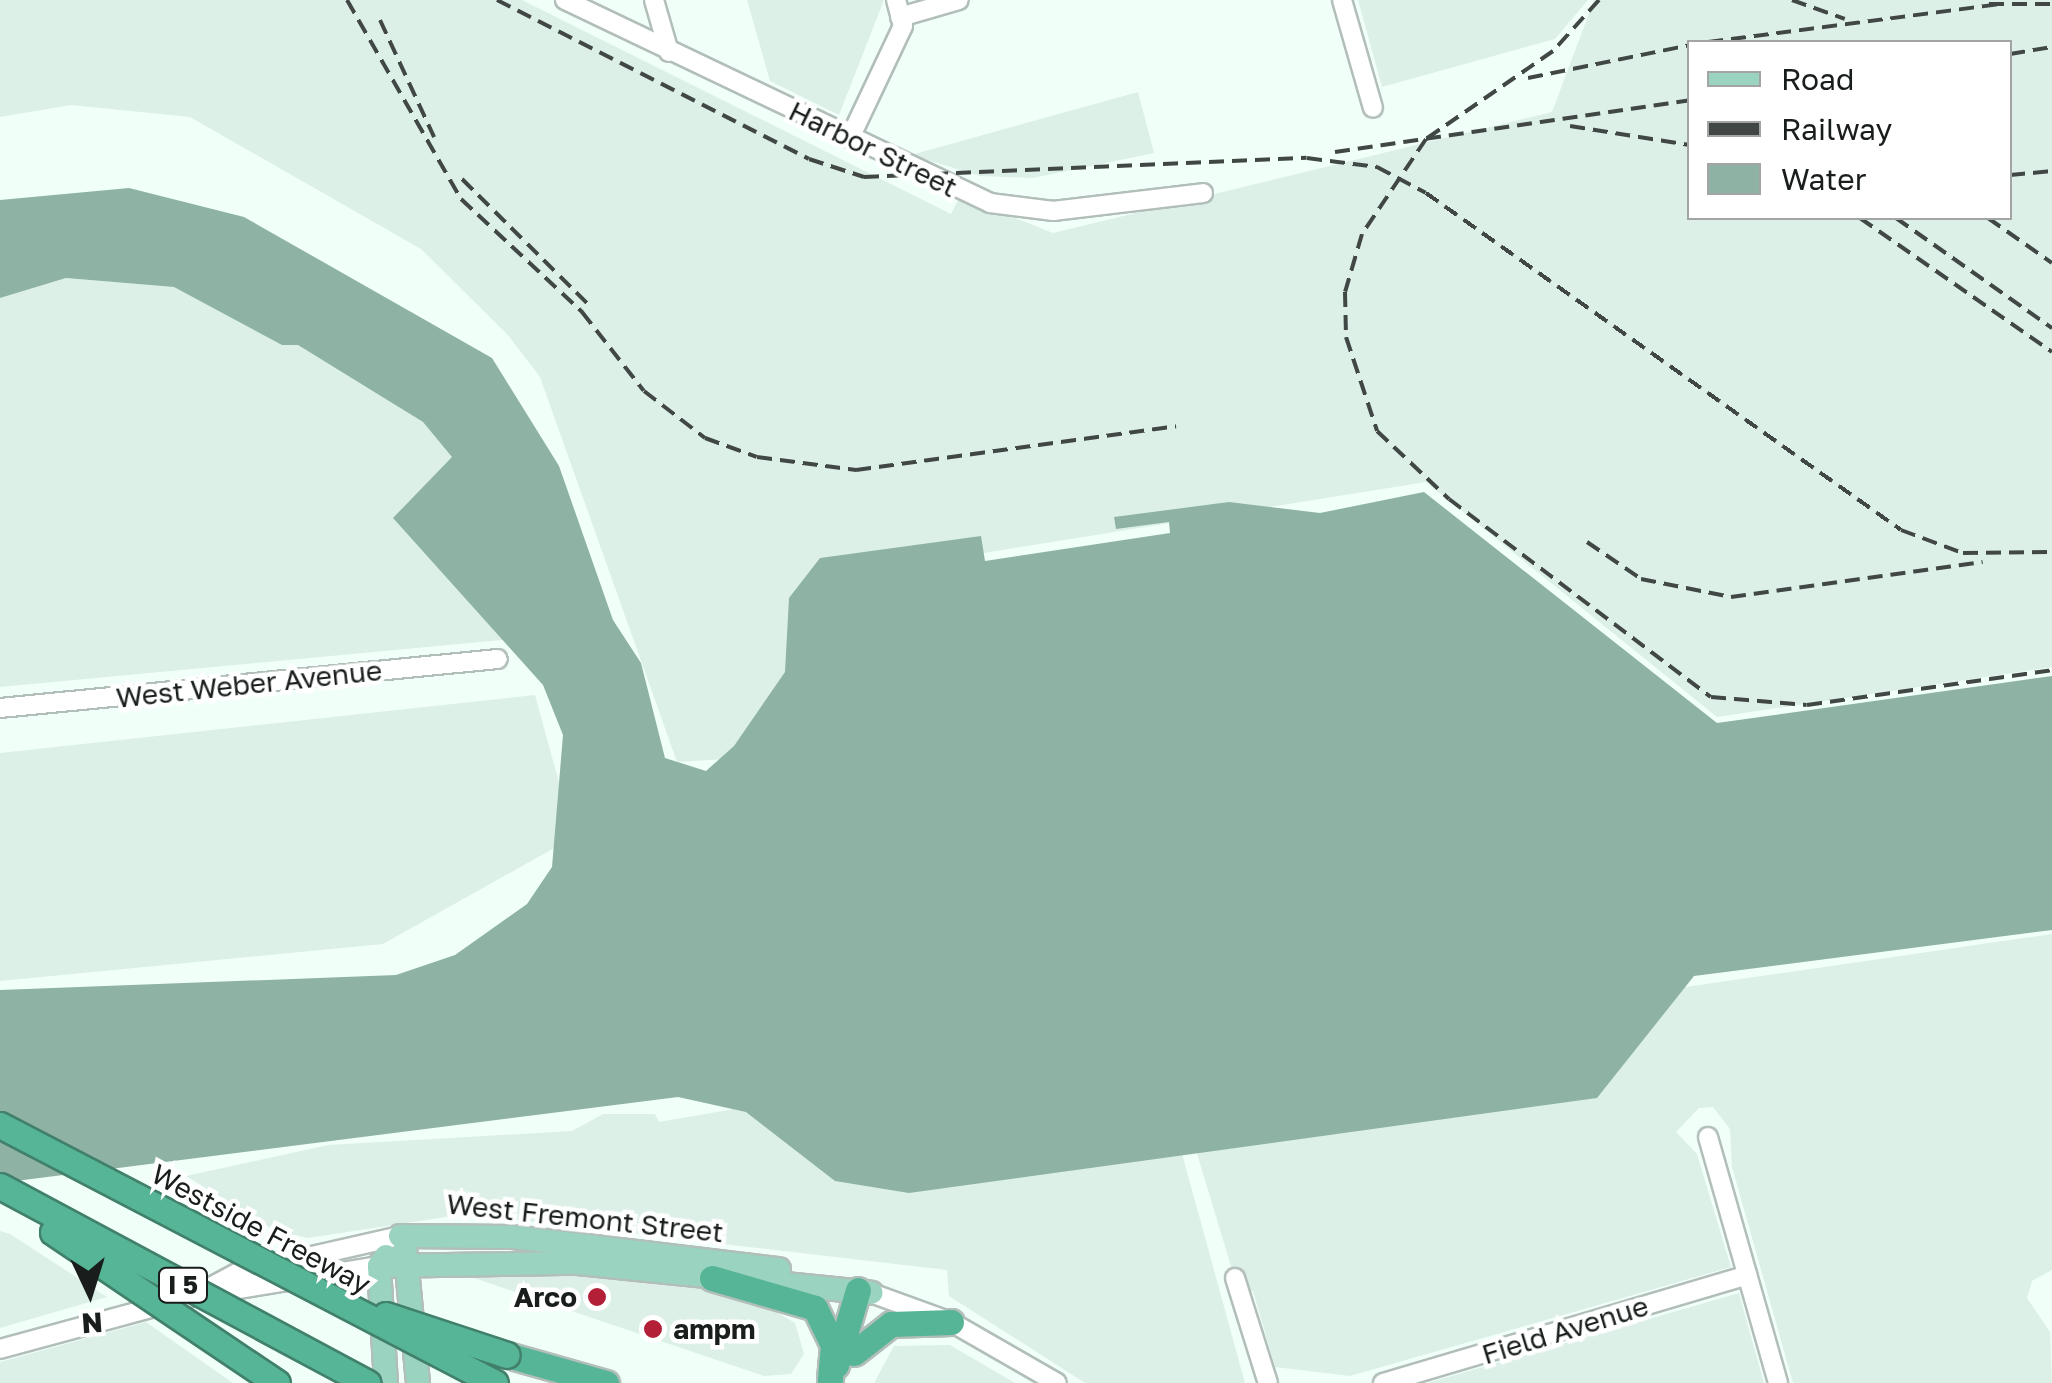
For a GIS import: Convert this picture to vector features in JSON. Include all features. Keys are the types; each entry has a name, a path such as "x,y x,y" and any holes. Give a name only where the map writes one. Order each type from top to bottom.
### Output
{"highway":[{"name":"Westside Freeway","path":"0,1125 494,1383"},
{"name":"I 5","path":"0,1186 367,1383"},
{"path":"0,1195 278,1383"},
{"path":"712,1278 815,1308 832,1345 835,1382"},
{"path":"315,1291 506,1355 606,1383"},
{"path":"854,1354 864,1292"},
{"path":"835,1382 864,1292"},
{"path":"835,1382 854,1354 892,1324 952,1322"}],"main road":[{"name":"West Fremont Street","path":"400,1236 456,1232 690,1257 842,1279 864,1292"},
{"path":"400,1236 411,1262 418,1383"},
{"path":"386,1383 379,1266 400,1236"},
{"path":"663,1273 690,1257"},
{"name":"West Fremont Street","path":"379,1266 411,1262 663,1273 864,1292"}],"street":[{"name":"Harbor Street","path":"565,0 964,194 1034,211 1202,193"},
{"path":"654,0 669,52"},
{"path":"850,138 898,8 960,0"},
{"path":"1342,0 1372,108"},
{"name":"West Weber Avenue","path":"0,708 498,660"},
{"path":"1708,1137 1778,1383"},
{"name":"West Fremont Street","path":"192,1297 238,1273 400,1236"},
{"name":"West Fremont Street","path":"0,1350 192,1297 379,1266"},
{"name":"Field Avenue","path":"1383,1383 1747,1275"},
{"path":"1235,1278 1268,1383"},
{"name":"West Fremont Street","path":"864,1292 952,1322 1057,1383"}],"shaded area":[{"path":"0,0 522,0 951,214 960,196 1053,233 1552,112 1594,0 2052,0 2052,667 1717,717 1426,482 872,571 727,759 677,762 540,377 507,334 421,249 190,117 71,105 0,117"},
{"path":"747,0 884,0 839,115 770,81"},
{"path":"1358,0 1588,0 1555,39 1382,87"},
{"path":"1138,92 1154,153 1033,178 980,176 911,155"},
{"path":"66,278 174,287 298,345 423,422 472,479 524,638 0,687 0,298"},
{"path":"535,695 574,837 383,944 0,981 0,753"},
{"path":"2052,934 2052,1270 2032,1281 2027,1298 2050,1332 2052,1383 1793,1383 1732,1167 1730,1129 1713,1107 1699,1108 1676,1132 1697,1154 1731,1267 1350,1376 1275,1367 1253,1291 1239,1293 1192,1137 1178,1139 1245,1383 1085,1383 949,1296 947,1270 466,1214 308,1238 274,1230 186,1176 328,1145 572,1131 603,1114 655,1114 659,1122 922,1076 1665,990"},
{"path":"0,1231 10,1234 107,1297 0,1328"},
{"path":"566,1272 744,1293 795,1323 804,1354 791,1374 764,1376 462,1274"},
{"path":"1739,1293 1764,1383 1427,1383"},
{"path":"146,1322 233,1383 0,1383 0,1362"},
{"path":"950,1345 1015,1383 874,1383 894,1346"}],"water":[{"path":"129,188 244,217 492,358 559,466 613,620 641,663 665,758 706,771 734,746 785,672 789,598 820,558 981,536 985,561 1170,533 1169,522 1116,529 1114,517 1229,502 1320,513 1424,492 1717,723 2052,676 2052,930 1694,976 1597,1098 909,1193 835,1181 746,1112 678,1097 0,1183 0,990 396,975 455,955 527,904 552,867 563,735 543,685 393,518 452,457 423,422 298,345 282,345 174,287 66,278 0,298 0,200"}],"railway":[{"path":"347,0 461,199 582,312 644,391 705,438 757,457 856,470 1176,426"},
{"path":"497,0 809,159 864,177 1307,158 1377,167 1426,193 1901,530 1963,553 2049,552"},
{"path":"1599,0 1553,51 1426,139 1362,234 1345,292 1346,337 1377,431 1449,499 1711,697 1807,705 2052,670"},
{"path":"1792,0 1845,19"},
{"path":"1989,4 2052,4"},
{"path":"1723,40 2002,4"},
{"path":"380,20 434,137"},
{"path":"1528,78 1687,46"},
{"path":"2012,54 2052,47"},
{"path":"1335,152 1687,100"},
{"path":"1570,126 1687,145"},
{"path":"2012,175 2052,171"},
{"path":"462,179 589,305"},
{"path":"1863,220 2052,352"},
{"path":"1899,220 2052,328"},
{"path":"1991,220 2052,263"},
{"path":"1587,542 1641,579 1731,597 1983,562"}],"place":[{"name":"Arco","path":"597,1297"},
{"name":"ampm","path":"653,1329"}]}
